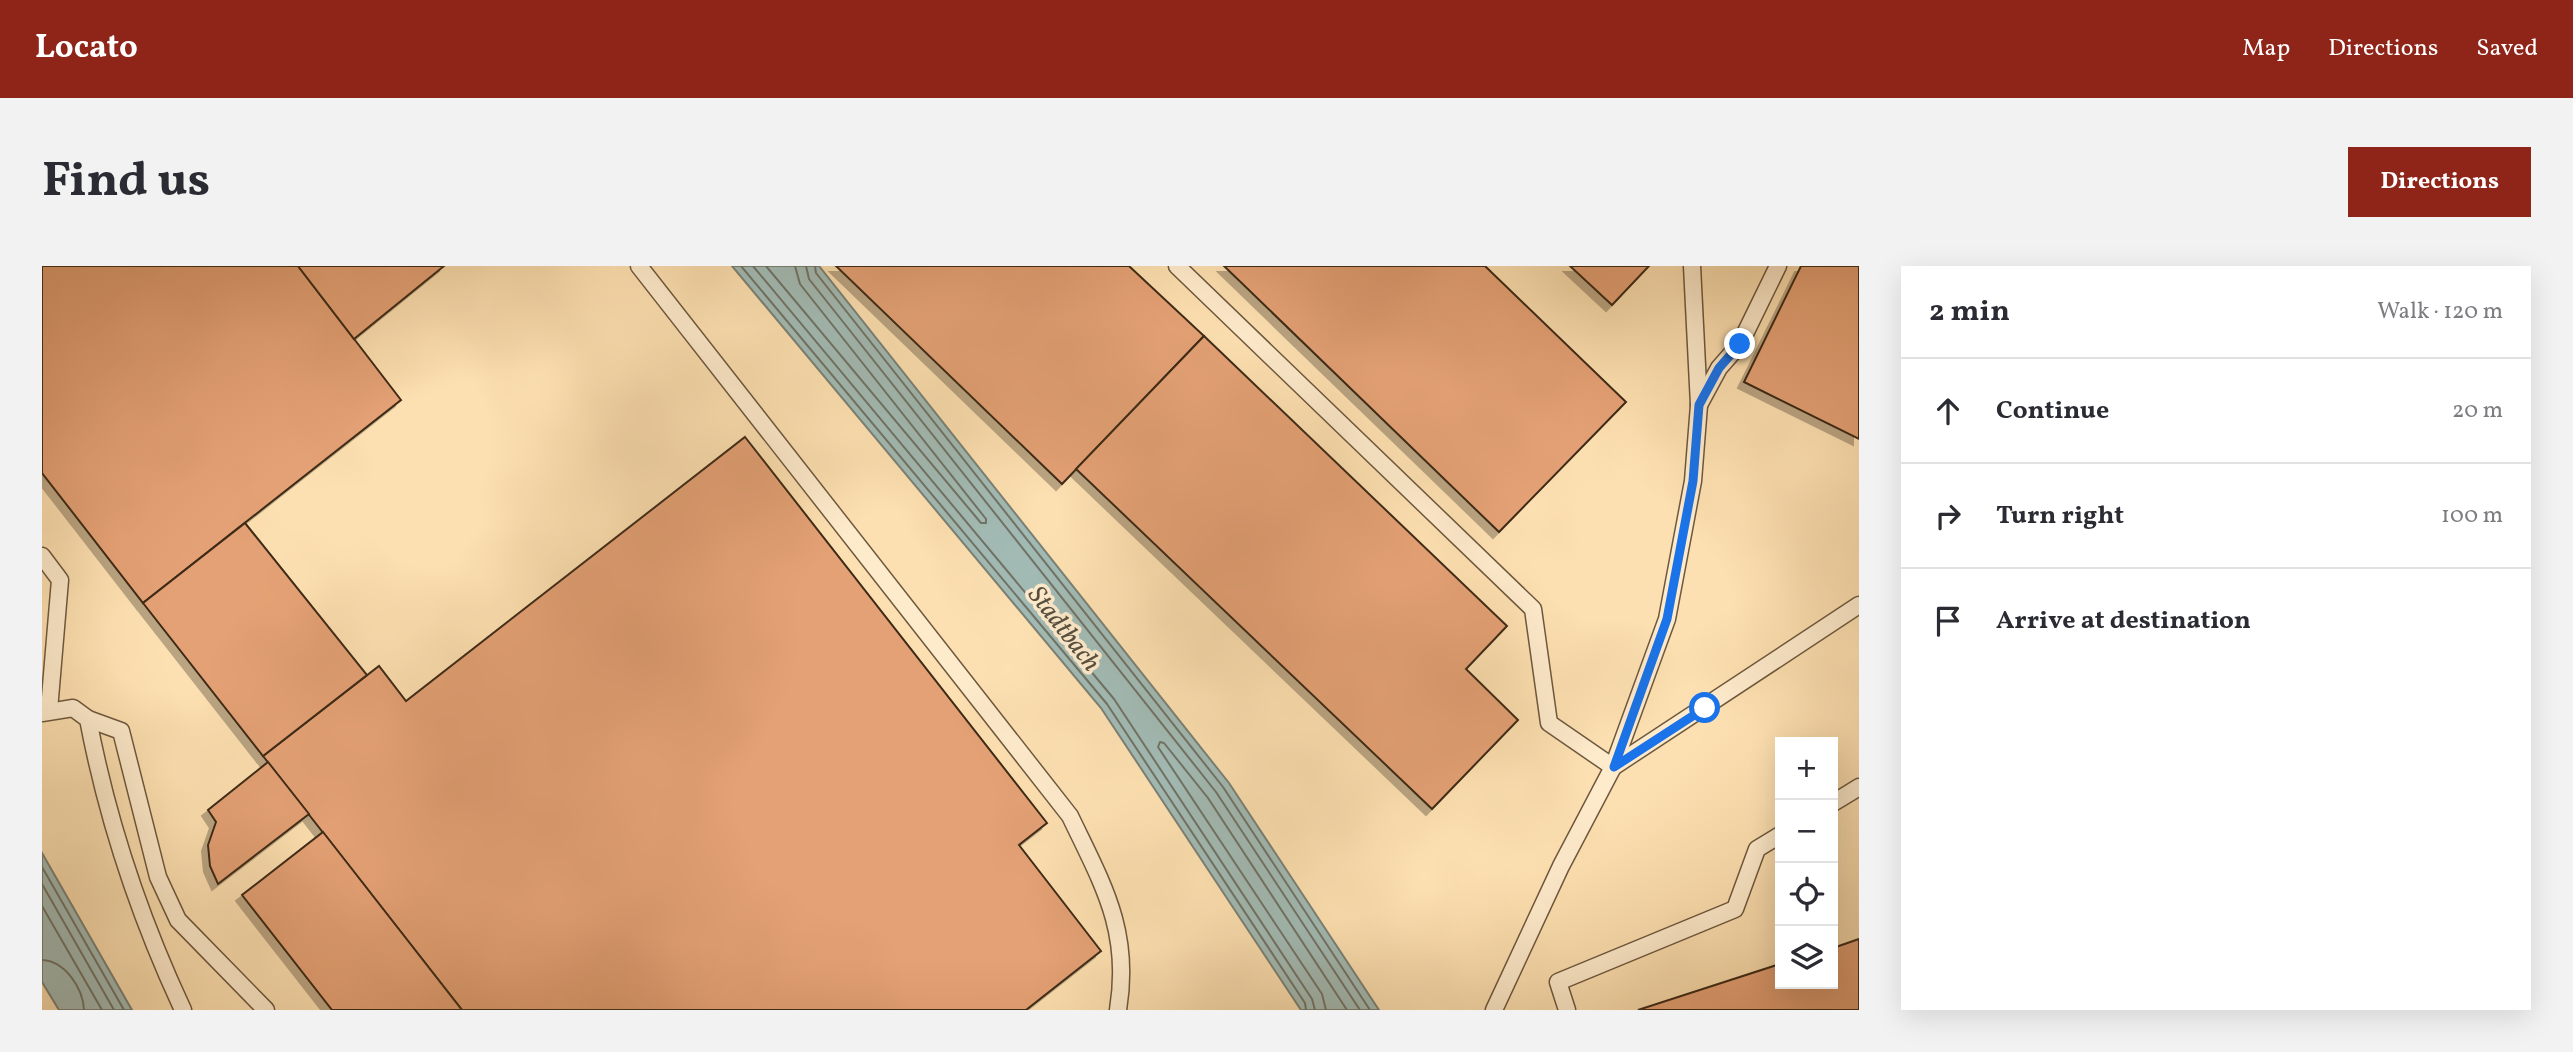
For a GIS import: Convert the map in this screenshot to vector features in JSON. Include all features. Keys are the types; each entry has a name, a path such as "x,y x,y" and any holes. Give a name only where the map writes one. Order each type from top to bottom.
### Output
{"lane":[{"path":"639,266 1070,816 1104,886 1118,926 1124,975 1118,1010"},
{"path":"1177,266 1533,609 1549,723 1614,767"},
{"path":"1494,1010 1562,866 1614,767 1667,619 1693,481 1699,405 1692,266"},
{"path":"1699,405 1719,368 1740,344 1778,266"},
{"path":"42,556 60,580 45,712 73,708 88,719 121,731 158,877 178,920 265,1010"},
{"path":"1614,767 1859,605"},
{"path":"88,719 97,767 149,938 183,1010"},
{"path":"1838,800 1859,787"},
{"path":"1567,1010 1558,982 1735,909 1757,849 1775,838"}],"water":[{"name":"Stadtbach","path":"732,266 819,266 1229,783 1379,1010 1301,1010 1101,708"},
{"path":"42,853 132,1010 59,1010 42,982"}],"building":[{"path":"42,266 298,266 401,400 143,603 42,473"},
{"path":"298,266 444,266 354,339"},
{"path":"836,266 1129,266 1204,336 1062,484"},
{"path":"1224,266 1485,266 1626,402 1499,532"},
{"path":"1570,266 1649,266 1612,305"},
{"path":"1801,266 1859,266 1859,439 1744,382"},
{"path":"1204,336 1507,626 1466,669 1518,720 1432,809 1076,469"},
{"path":"745,437 1047,823 1019,845 1101,951 1026,1010 462,1010 263,756 379,666 406,701"},
{"path":"245,523 367,675 263,756 143,603"},
{"path":"268,762 309,814 218,884 210,866 208,845 216,822 208,810"},
{"path":"323,832 462,1010 332,1010 242,895"},
{"path":"1859,939 1859,1010 1638,1010 1775,966 1775,989 1838,989 1838,946"}],"route":[{"path":"1705,708 1614,767 1667,619 1693,481 1699,405 1719,368 1740,344"}]}
